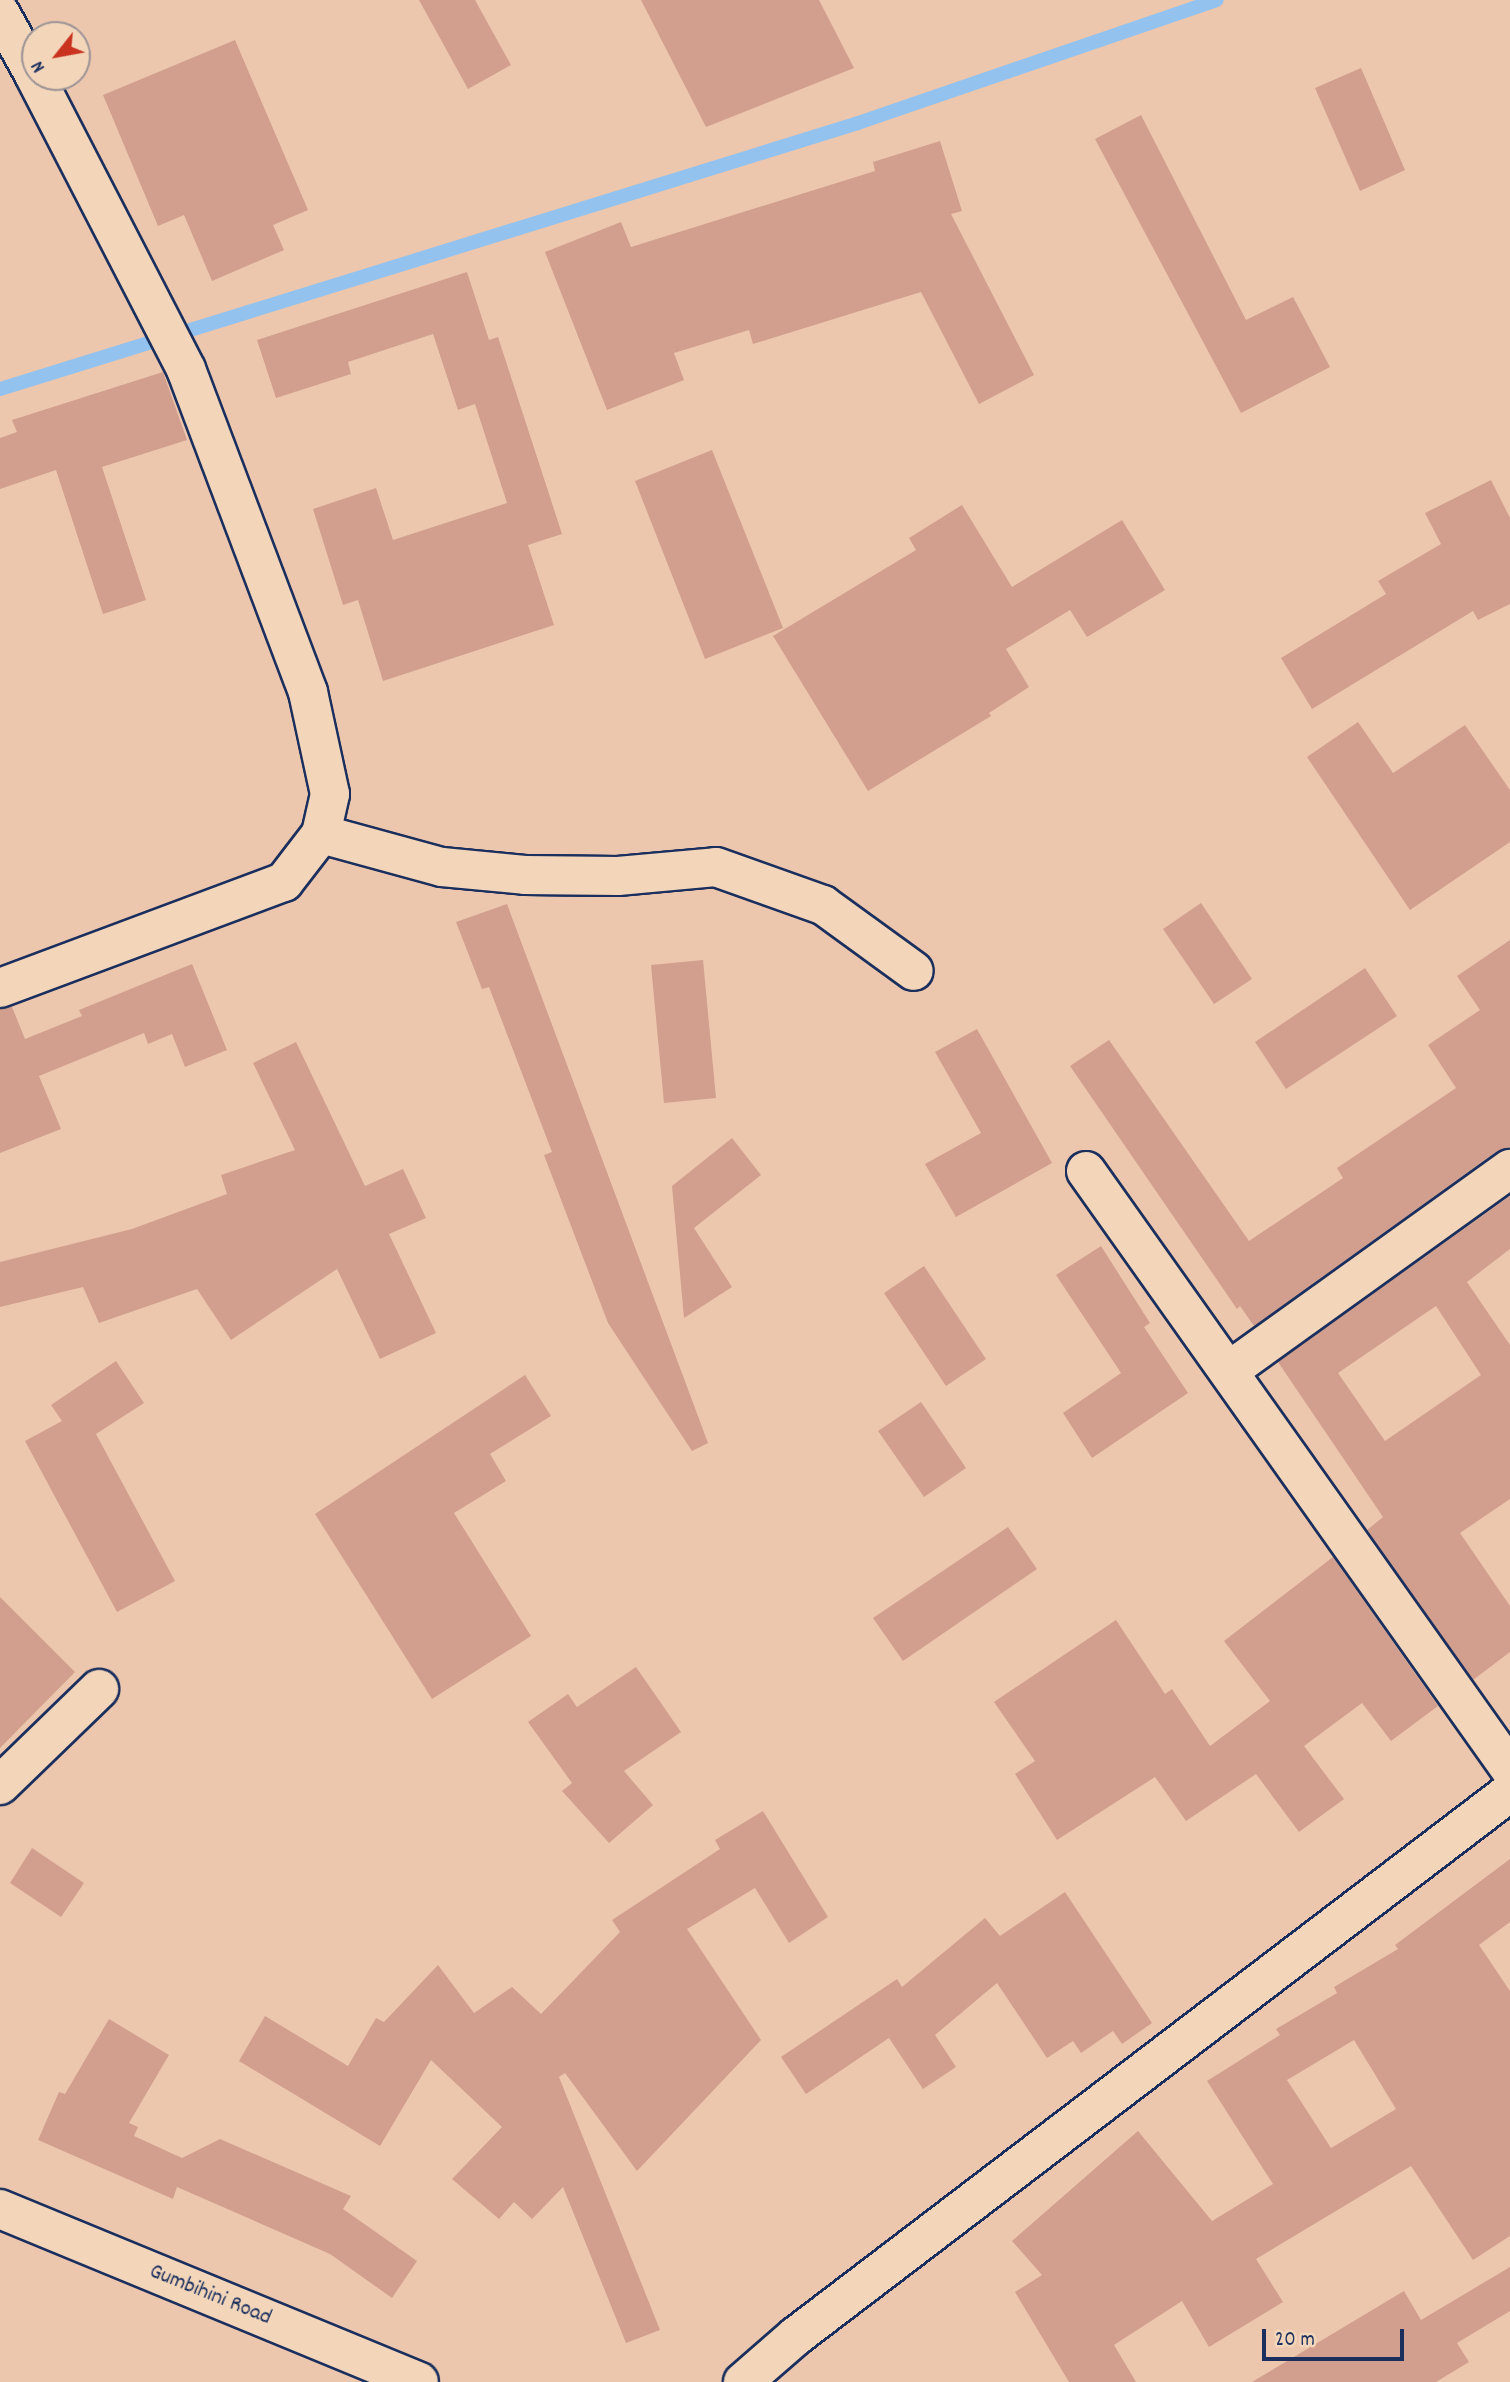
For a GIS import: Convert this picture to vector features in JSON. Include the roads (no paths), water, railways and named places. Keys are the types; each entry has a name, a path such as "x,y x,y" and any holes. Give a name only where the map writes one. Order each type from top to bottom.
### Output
{"street":[{"path":"0,13 21,51"},
{"path":"0,988 284,883 321,834 330,794 308,692 186,369 42,91"},
{"path":"321,834 442,867 525,875 618,876 716,867 823,905 914,971"},
{"path":"1230,1370 1510,1169"},
{"path":"1086,1171 1230,1370 1510,1769"},
{"path":"0,1785 99,1689"},
{"path":"743,2382 796,2336 1510,1792"},
{"name":"Gumbihini Road","path":"0,2209 419,2382"}],"waterway":[{"path":"0,389 858,123 1217,0"}]}
